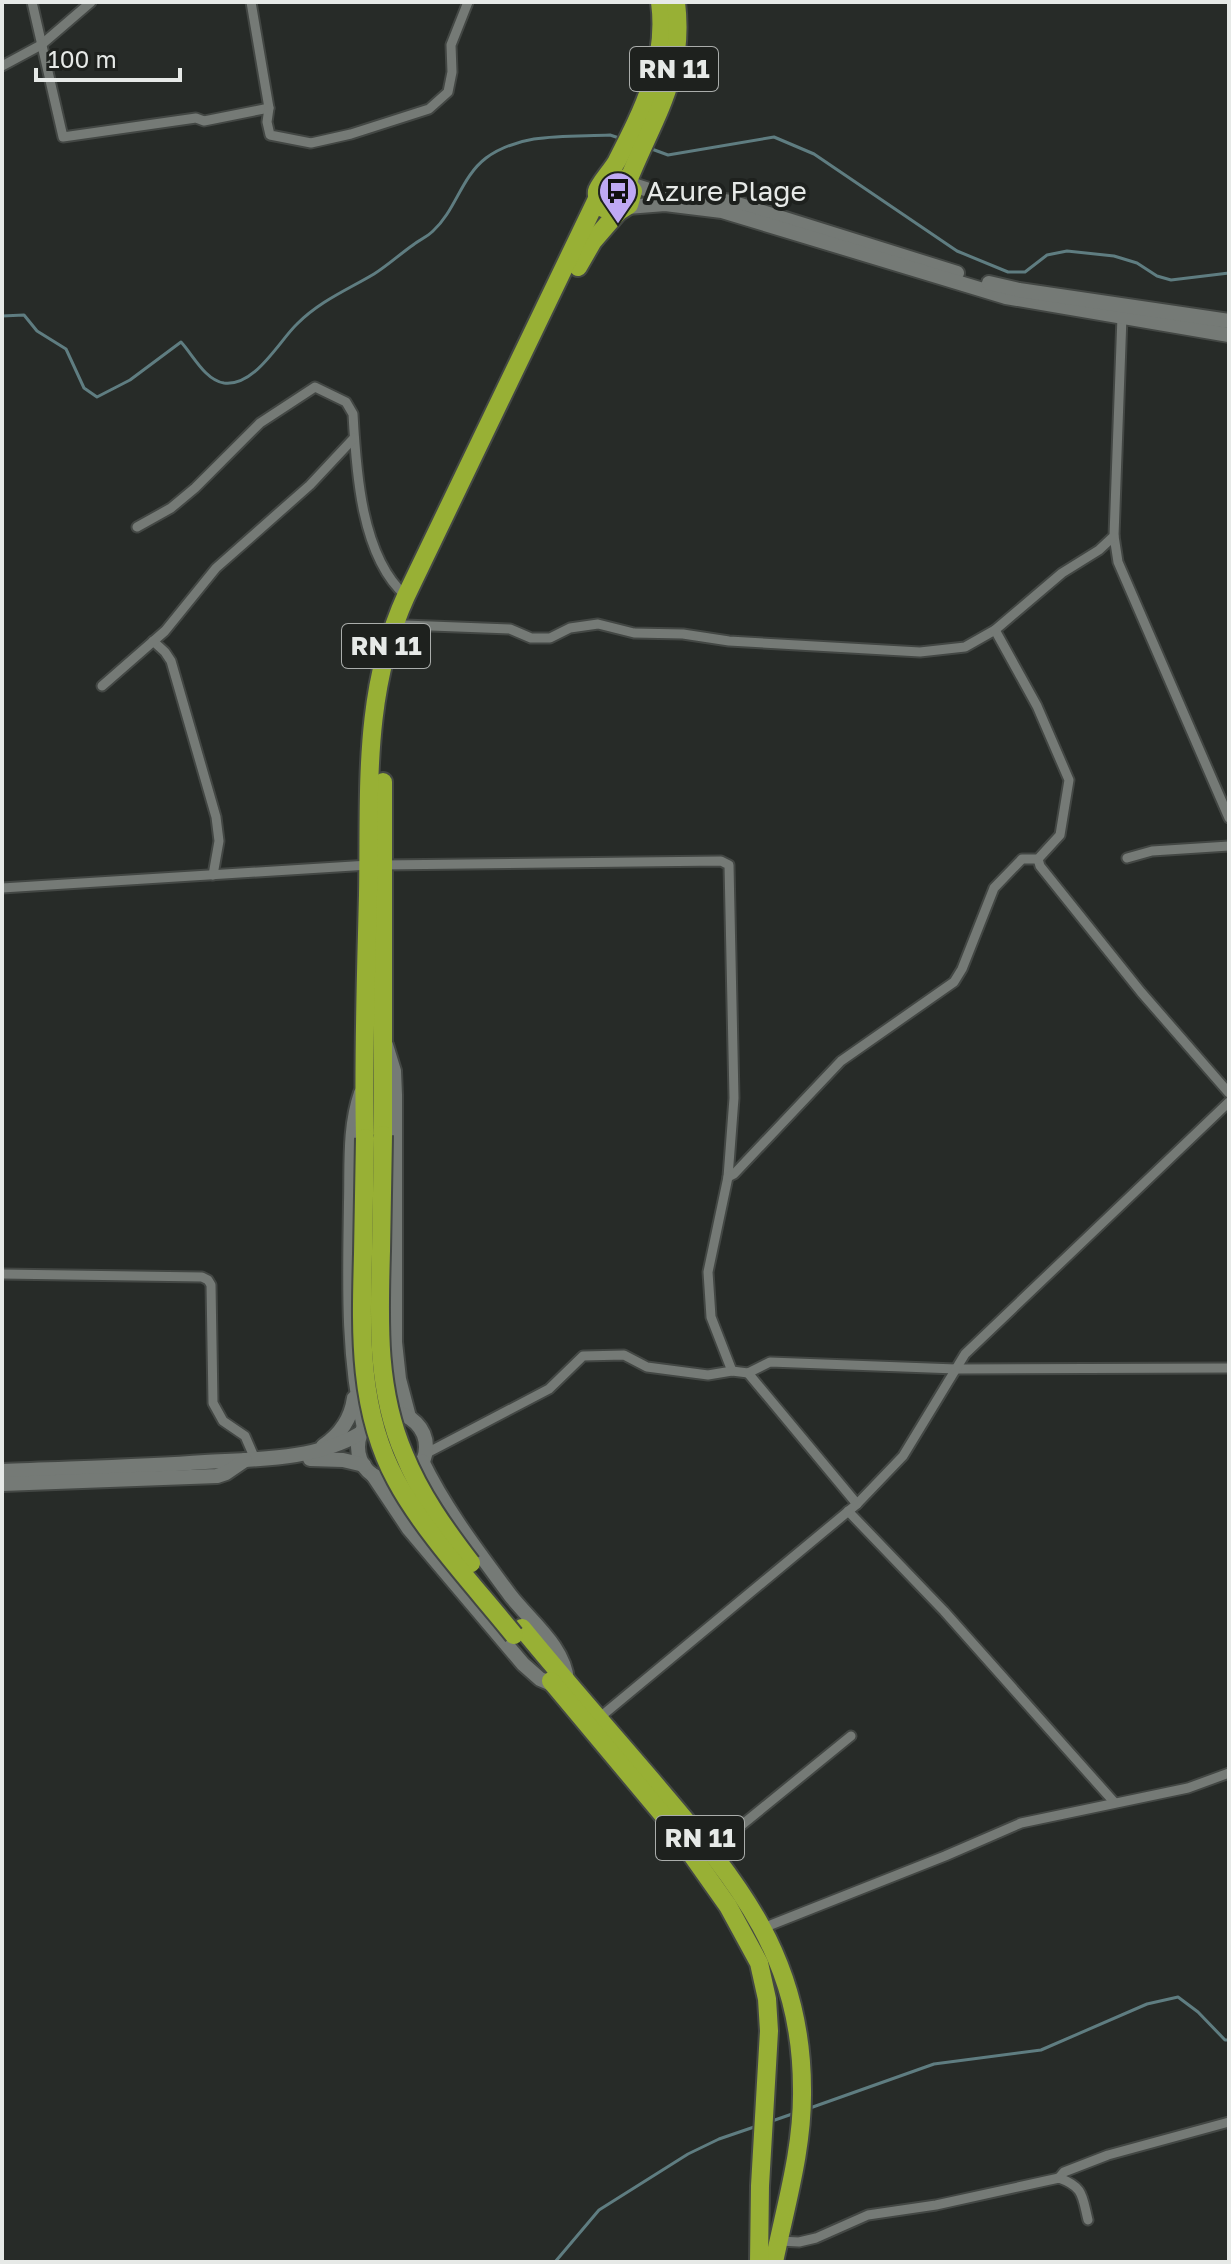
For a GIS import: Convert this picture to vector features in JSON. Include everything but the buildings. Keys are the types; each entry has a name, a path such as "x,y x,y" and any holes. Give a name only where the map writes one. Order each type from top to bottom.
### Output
{"highway":[{"name":"RN 11","path":"660,2 663,36 659,65 627,174 608,177 598,186 597,199 406,596 387,641 374,700 375,865 384,1040 374,1136 379,1331 383,1381 392,1423 426,1499 518,1631 668,1821 714,1885 748,1939 759,1963 767,1999 759,2262"},
{"name":"RN 11","path":"643,128 667,96 675,62 676,2"},
{"path":"597,199 603,208 622,210 632,198 627,174"},
{"name":"RN 11","path":"374,1136 364,1085 385,705 392,661 405,625 580,263 600,231 622,210"},
{"name":"RN 11","path":"561,1683 599,1718 711,1850 746,1897 763,1928 790,1996 802,2087 799,2144 774,2262"}],"main road":[{"path":"627,174 655,192 731,202 1008,288 1229,321"},
{"path":"622,210 665,204 722,211 1006,297 1229,335"},
{"name":"RN 11","path":"384,1040 395,1081 396,1360 409,1417"},
{"name":"RN 11","path":"363,1430 354,1382 350,1269 353,1130 364,1085"},
{"path":"310,1452 336,1437 347,1422 353,1408 354,1382"},
{"path":"2,1471 285,1457 343,1460 387,1480 401,1479 414,1472 424,1458 423,1433 409,1417 395,1413 381,1415 363,1430 328,1448 285,1457"},
{"path":"363,1430 359,1453 368,1470"},
{"name":"RN 11","path":"368,1470 409,1529 523,1664 540,1679 561,1683 560,1656 512,1597 461,1526 436,1488 424,1458"},
{"path":"2,1484 217,1476 250,1459"}],"street":[{"path":"32,2 63,137 196,118 204,121 269,108"},
{"path":"2,66 41,45 91,2"},
{"path":"251,2 269,108 267,122 270,135 311,143 351,134 429,109 448,92 452,72 451,45 468,2"},
{"path":"1122,316 1114,536 1118,562 1229,818"},
{"path":"137,527 183,498 260,423 315,387 346,402 353,414 363,508 382,567 393,585 406,596"},
{"path":"102,686 173,623 216,568 310,485 354,438"},
{"path":"405,625 510,629 531,638 550,638 570,628 598,624 634,633 683,634 729,641 920,652 965,647 995,630 1062,573 1099,550 1114,536"},
{"path":"728,1177 841,1061 954,982 994,888 1022,859 1038,859 1060,835 1069,780 1037,706 995,630"},
{"path":"153,641 171,661 216,817 219,841 213,875"},
{"path":"1127,858 1152,851 1229,846"},
{"path":"1038,859 1040,866 1141,992 1229,1093"},
{"path":"2,888 375,865 726,863 730,871 734,1098 728,1177 708,1272 711,1317 732,1371"},
{"path":"599,1718 853,1508 903,1456 965,1354 1229,1102"},
{"path":"2,1274 202,1277 208,1280 211,1285 213,1403 223,1421 245,1436 250,1459"},
{"path":"424,1458 510,1407 549,1389 583,1356 624,1355 647,1367 708,1375 732,1371 748,1373 770,1362 956,1369 1229,1368"},
{"path":"748,1373 853,1508 1114,1802"},
{"path":"711,1850 851,1736"},
{"path":"763,1928 1021,1823 1188,1788 1229,1773"},
{"path":"1059,2178 1064,2172 1108,2155 1229,2122"},
{"path":"779,2241 799,2242 816,2238 868,2215 936,2205 1059,2178 1076,2184 1088,2220"}],"waterway":[{"path":"2,316 24,315 37,331 66,349 84,388 97,397 130,380 181,342 211,377 224,383 235,382 256,371 297,324 315,309 379,271 431,233 441,223 470,174 486,158 530,140 562,136 610,135 619,138"},
{"path":"649,148 668,155 774,137 814,154 957,251 1008,272 1025,272 1047,255 1067,251 1114,256 1137,263 1157,276 1171,280 1229,273"},
{"path":"810,2108 934,2064 1041,2050 1147,2004 1178,1997 1198,2012 1225,2040 1229,2040"},
{"path":"772,2121 795,2113"},
{"path":"555,2262 599,2210 688,2154 757,2126"}],"place":[{"name":"Azure Plage","path":"618,225"}]}
